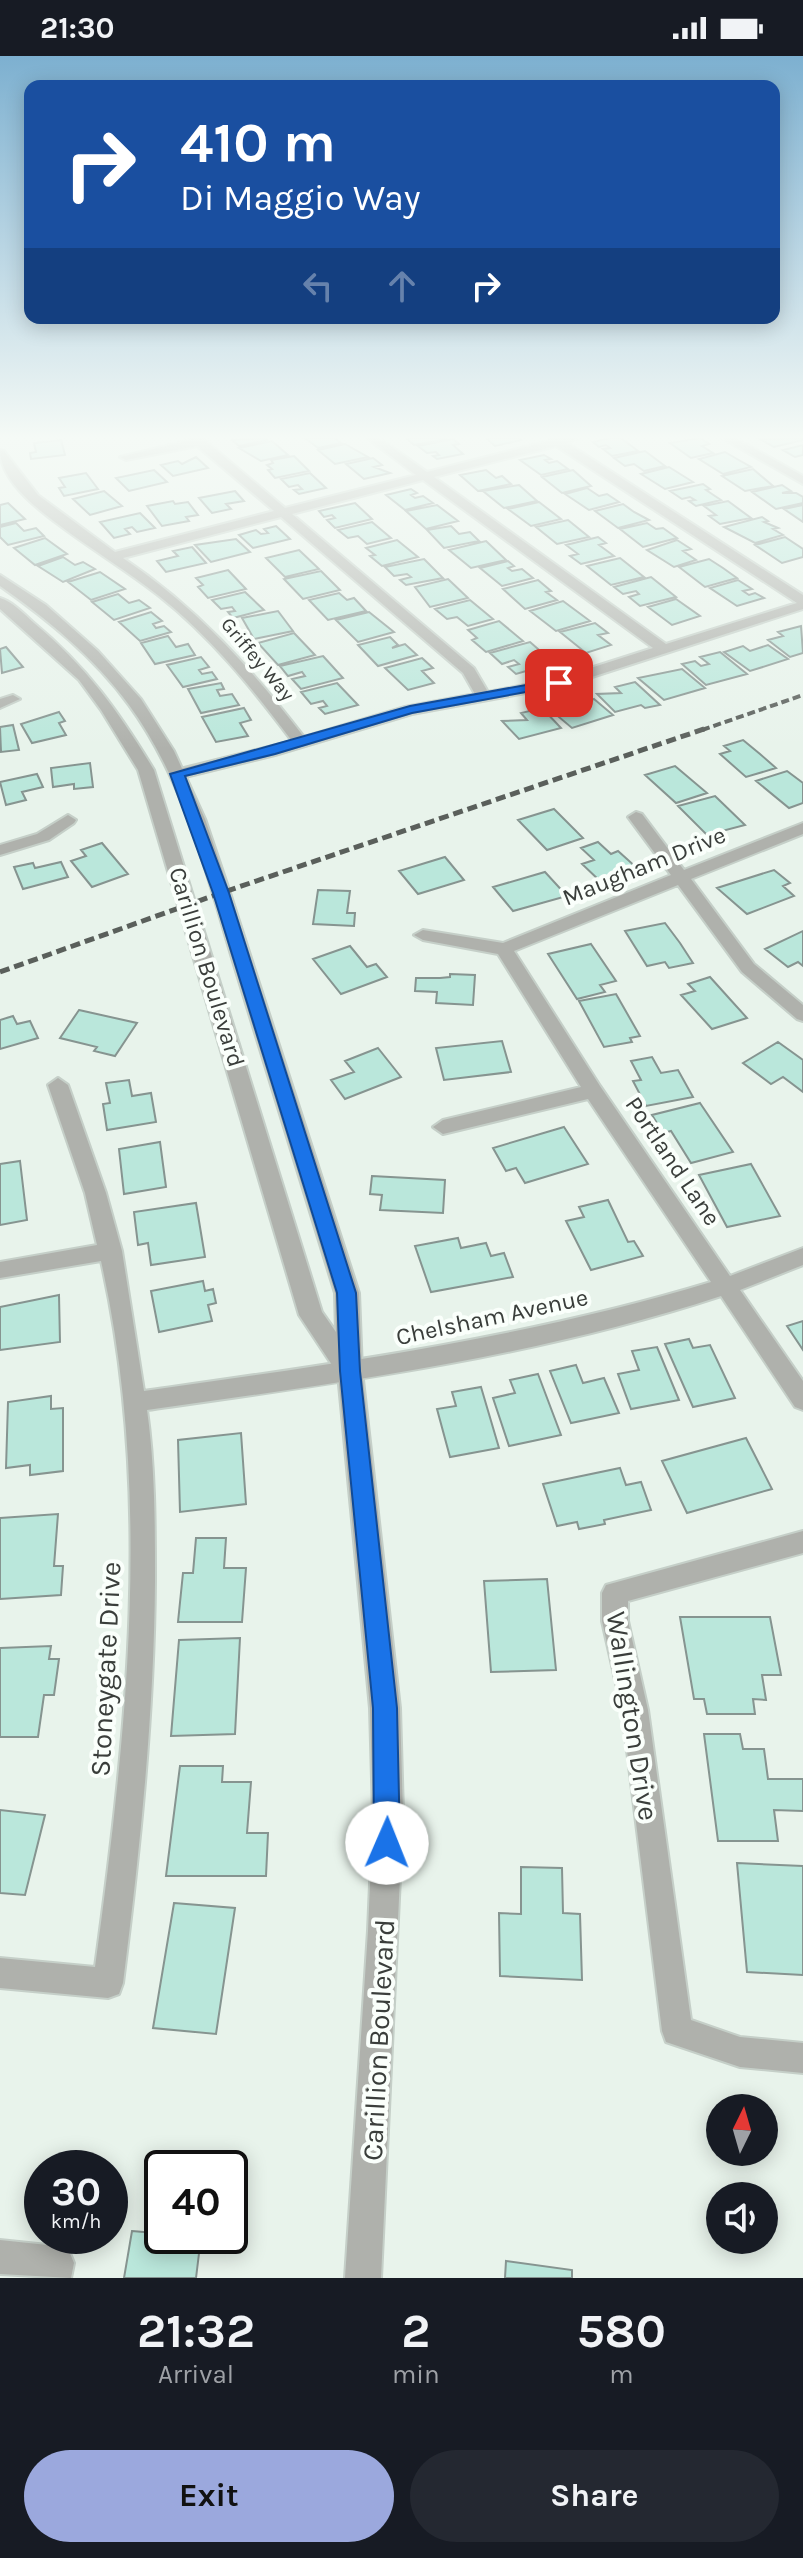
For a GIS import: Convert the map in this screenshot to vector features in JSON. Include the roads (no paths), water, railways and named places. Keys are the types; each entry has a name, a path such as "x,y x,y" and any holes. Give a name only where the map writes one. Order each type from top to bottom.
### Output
{"street":[{"name":"Griffey Way","path":"90,542 162,591 220,642 245,669 301,743"},
{"path":"111,557 168,542"},
{"path":"319,542 469,671 485,698"},
{"path":"514,542 663,649"},
{"path":"710,542 803,603"},
{"name":"Carillion Boulevard","path":"0,579 41,608 93,654 144,715 177,774 221,893 347,1293 350,1371 385,1708 388,1814 363,2278"},
{"name":"Carillion Boulevard","path":"0,602 84,677 108,708 146,770 311,1315 350,1371"},
{"path":"177,774 301,743 410,710 559,683 803,603"},
{"path":"636,817 748,968 801,1011"},
{"path":"0,850 43,837 68,820"},
{"name":"Maugham Drive","path":"504,949 803,828"},
{"path":"423,935 504,949"},
{"name":"Portland Lane","path":"504,949 593,1091 803,1400"},
{"name":"Stoneygate Drive","path":"0,1973 108,1983 125,1862 140,1701 144,1562 135,1402 123,1308 91,1175 58,1085"},
{"path":"443,1127 593,1091"},
{"path":"0,1270 111,1251"},
{"name":"Chelsham Avenue","path":"135,1402 350,1371 580,1326 727,1287 803,1256"},
{"name":"Wallington Drive","path":"803,1542 615,1593 615,1621 635,1710 677,2031 740,2052 803,2058"},
{"path":"0,2257 57,2263 54,2278"}],"railway":[{"path":"702,730 803,695"},
{"path":"0,972 221,893 707,728"}]}
